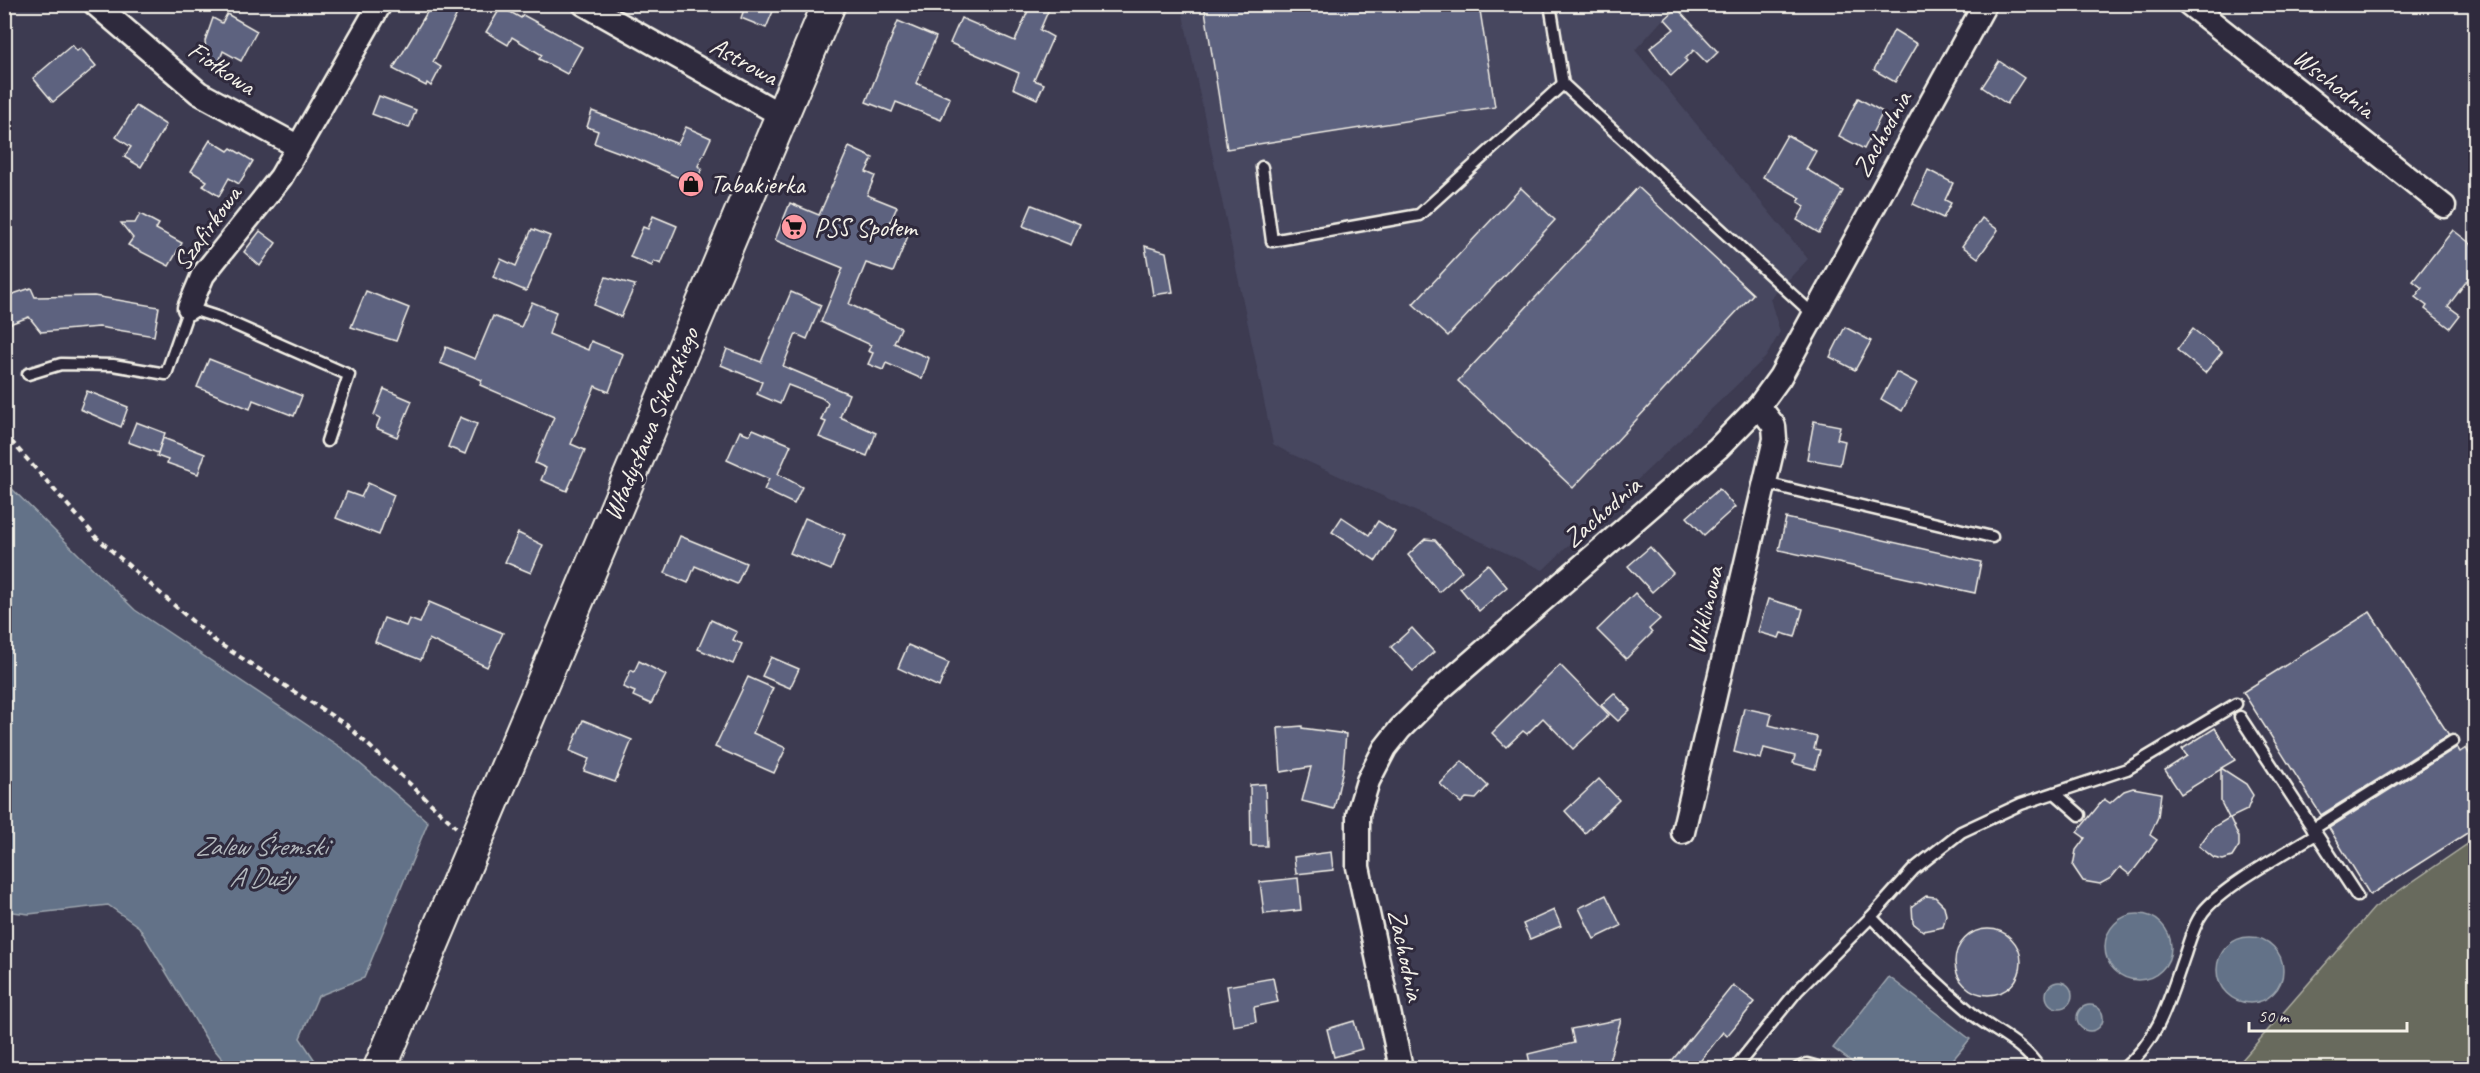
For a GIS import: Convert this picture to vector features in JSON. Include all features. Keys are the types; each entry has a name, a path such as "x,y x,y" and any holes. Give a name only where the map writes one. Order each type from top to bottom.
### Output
{"main road":[{"name":"Władysława Sikorskiego","path":"380,1068 829,4"}],"street":[{"name":"Fiołkowa","path":"95,4 199,93 297,146"},
{"name":"Szafirkowa","path":"189,308 203,275 281,177 380,4"},
{"name":"Astrowa","path":"584,4 781,115"},
{"name":"Zachodnia","path":"1401,1068 1358,867 1358,814 1375,765 1400,729 1432,698 1718,448 1759,406 1780,377 1815,316 1986,4"},
{"name":"Wschodnia","path":"2189,4 2444,206"},
{"name":"Wiklinowa","path":"1683,832 1775,433 1770,419 1759,406"}],"lane":[{"path":"1550,4 1563,84 1815,316"},
{"path":"1262,167 1272,241 1419,215 1563,84"},
{"path":"28,374 61,364 113,365 166,374 189,308"},
{"name":"Szafirkowa","path":"189,308 220,318 349,375 327,441"},
{"path":"1764,483 1992,537"},
{"path":"1735,1068 1797,991 1871,917 1914,869 1961,832 1998,813 2127,769 2236,704"},
{"path":"2240,717 2357,896"},
{"path":"2124,1068 2142,1052 2158,1028 2194,928 2203,912 2224,893 2452,741"},
{"path":"2055,793 2080,815"},
{"path":"1871,917 1929,977 1984,1023 2022,1049 2039,1068"},
{"path":"1798,1068 1807,1064 1822,1068"}],"path":[{"path":"4,433 96,537 206,633 348,726 474,844"}],"shaded area":[{"path":"1181,5 1676,5 1635,50 1808,259 1770,299 1780,332 1766,357 1543,570 1273,444"}],"green space":[{"path":"2475,839 2475,1068 2235,1068 2374,908"}],"water":[{"name":"Zalew Śremski A Duży","path":"4,481 135,610 343,749 428,822 364,978 318,996 300,1038 320,1068 230,1068 208,1042 139,927 108,905 29,914 5,911"},
{"path":"2132,914 2144,914 2156,919 2166,929 2171,947 2169,960 2156,975 2144,980 2132,980 2120,975 2110,965 2105,953 2105,941 2110,929 2120,919"},
{"path":"2250,937 2263,939 2278,952 2283,970 2281,983 2268,998 2250,1003 2237,1001 2222,988 2217,970 2219,957 2232,942"},
{"path":"1889,977 1970,1039 1946,1068 1860,1068 1833,1048"},
{"path":"2059,982 2068,986 2072,995 2068,1004 2059,1008 2050,1004 2046,995 2050,986"},
{"path":"2090,1005 2099,1009 2103,1018 2099,1027 2090,1031 2081,1027 2077,1018 2081,1009"}],"building":[{"path":"432,4 462,4 433,62 441,67 431,86 427,83 426,86 393,69"},
{"path":"746,4 776,4 766,28 741,18"},
{"path":"1031,4 1049,9 1040,30 1053,37 1034,80 1044,84 1037,99 1013,88 1019,73 950,43 961,18 1015,41"},
{"path":"1204,4 1479,4 1495,107 1227,149"},
{"path":"501,7 521,18 523,15 582,47 567,74 539,59 542,55 512,37 508,45 486,32"},
{"path":"1677,8 1718,52 1707,63 1694,50 1685,59 1687,61 1671,76 1650,48 1674,29 1665,19"},
{"path":"227,14 257,31 241,61 223,51 216,70 206,49 205,41 213,18 222,23"},
{"path":"898,21 936,37 916,83 950,98 941,120 896,102 892,112 866,102"},
{"path":"1894,30 1917,44 1895,82 1874,70"},
{"path":"72,45 77,51 81,48 96,66 53,102 33,78"},
{"path":"1999,61 2024,78 2007,104 1982,87"},
{"path":"379,96 416,110 409,128 372,114"},
{"path":"1858,98 1883,112 1864,149 1839,136"},
{"path":"136,106 166,125 141,167 124,157 131,147 116,137"},
{"path":"592,111 678,144 686,127 711,138 698,166 702,168 695,185 640,160 594,143 598,131 587,127"},
{"path":"1787,135 1816,151 1806,169 1843,191 1819,233 1797,220 1805,206 1798,202 1801,198 1763,177"},
{"path":"210,140 228,151 231,148 253,161 239,184 229,178 219,196 203,186 207,181 191,171"},
{"path":"849,147 873,158 866,172 875,176 867,195 897,207 888,227 908,236 893,272 866,263 849,304 901,328 894,343 929,358 922,379 886,363 883,370 868,364 873,353 868,351 871,345 821,322 843,268 775,240 790,203 819,215"},
{"path":"1928,170 1953,183 1945,200 1951,203 1943,218 1913,204"},
{"path":"1638,187 1753,294 1573,488 1458,381"},
{"path":"1521,188 1555,220 1448,336 1413,304"},
{"path":"1032,205 1080,224 1071,245 1023,226"},
{"path":"140,214 159,224 156,229 182,243 169,266 128,245 133,238 121,223 135,223"},
{"path":"653,216 677,226 661,264 654,261 652,266 630,257 643,227 648,229"},
{"path":"1982,218 1998,230 1978,258 1962,246"},
{"path":"532,229 550,236 526,291 493,277 501,259 516,266"},
{"path":"2453,230 2475,247 2475,270 2448,306 2460,315 2450,328 2425,309 2427,306 2415,297 2422,288 2413,281"},
{"path":"260,231 276,243 260,266 244,252"},
{"path":"1145,246 1166,252 1173,292 1153,295"},
{"path":"606,277 635,285 621,317 594,305"},
{"path":"31,288 35,297 94,296 159,307 154,336 99,327 41,332 29,317 4,326 4,297"},
{"path":"366,291 409,308 396,341 351,327"},
{"path":"791,292 821,305 807,339 796,334 783,366 849,394 840,417 876,433 867,456 819,437 826,422 821,420 828,403 822,398 788,385 780,404 757,394 762,382 721,365 727,349 761,362"},
{"path":"532,302 556,312 549,334 588,350 591,341 623,354 609,392 595,386 571,444 585,450 567,491 541,480 546,468 535,463 554,417 480,385 482,380 440,363 446,347 475,359 493,316 521,327"},
{"path":"1845,327 1871,341 1855,370 1830,357"},
{"path":"2193,329 2222,352 2205,373 2177,350"},
{"path":"209,359 302,396 294,416 253,400 250,409 197,387"},
{"path":"1896,372 1917,383 1902,411 1881,399"},
{"path":"384,389 412,401 397,437 376,428 380,418 374,415"},
{"path":"87,391 128,407 121,427 80,409"},
{"path":"460,417 477,424 465,454 448,447"},
{"path":"1814,421 1840,426 1837,439 1845,441 1840,465 1807,459"},
{"path":"136,422 165,433 158,453 128,442"},
{"path":"753,429 791,445 778,474 802,487 794,504 764,490 769,479 727,460 740,431 750,435"},
{"path":"163,438 205,454 198,474 167,463 168,460 157,456"},
{"path":"368,483 394,495 379,535 336,518 347,492 361,497"},
{"path":"1719,489 1735,507 1704,535 1687,517"},
{"path":"1342,517 1369,535 1378,521 1395,532 1376,561 1332,532"},
{"path":"805,518 845,535 831,570 790,553"},
{"path":"1786,518 1981,562 1975,593 1779,550"},
{"path":"518,533 543,545 531,573 505,562"},
{"path":"680,536 746,563 737,584 695,566 688,583 665,573"},
{"path":"1425,539 1435,540 1462,571 1439,592 1408,555"},
{"path":"1650,547 1673,573 1652,592 1628,566"},
{"path":"1488,564 1507,587 1479,611 1460,588"},
{"path":"1635,593 1660,619 1649,629 1652,633 1626,659 1597,630"},
{"path":"1768,599 1803,609 1795,637 1781,633 1779,638 1758,632"},
{"path":"429,602 503,633 487,667 429,639 421,660 375,642 384,618 406,626 409,619 420,623"},
{"path":"2370,612 2449,735 2321,815 2243,692"},
{"path":"711,620 737,632 733,640 742,644 733,664 698,649"},
{"path":"1412,628 1434,652 1413,671 1391,647"},
{"path":"908,645 949,663 939,687 898,668"},
{"path":"771,657 799,669 790,688 762,676"},
{"path":"639,661 666,675 651,704 633,696 635,692 623,687 631,670 634,672"},
{"path":"1560,665 1609,715 1573,749 1543,718 1527,734 1523,731 1506,747 1492,733"},
{"path":"748,677 773,688 753,733 786,748 774,773 715,747"},
{"path":"1614,693 1630,710 1618,721 1601,705"},
{"path":"1744,708 1772,714 1769,725 1817,737 1814,749 1820,750 1815,769 1793,763 1795,756 1764,748 1761,759 1734,752"},
{"path":"583,720 632,740 615,782 584,771 589,759 570,751"},
{"path":"1302,726 1302,728 1346,734 1343,769 1334,809 1302,801 1311,767 1281,772 1278,728"},
{"path":"2215,728 2235,760 2221,768 2246,784 2253,795 2247,810 2230,818 2239,837 2239,846 2232,857 2223,860 2214,858 2199,846 2212,828 2229,818 2221,802 2221,769 2181,794 2165,770 2187,756 2182,749"},
{"path":"2457,747 2460,752 2466,748 2475,764 2475,828 2370,895 2329,828"},
{"path":"1462,761 1488,786 1476,799 1466,798 1461,803 1440,784"},
{"path":"1599,779 1619,800 1585,833 1565,811"},
{"path":"1265,784 1267,846 1251,846 1250,785"},
{"path":"2133,788 2161,793 2158,817 2150,835 2157,840 2130,875 2120,867 2111,878 2100,884 2083,881 2073,866 2076,850 2085,838 2077,832 2104,799 2110,803 2124,791"},
{"path":"1331,852 1333,870 1296,874 1294,857"},
{"path":"1298,878 1301,910 1264,914 1260,882"},
{"path":"1606,895 1621,926 1594,939 1579,908"},
{"path":"1926,896 1935,897 1944,906 1946,915 1943,927 1923,931 1913,923 1912,906"},
{"path":"1554,910 1561,926 1530,939 1523,924"},
{"path":"1988,929 2001,931 2011,939 2019,949 2021,962 2019,975 2011,985 2001,993 1988,995 1975,993 1965,985 1957,975 1955,962 1957,949 1965,939 1975,931"},
{"path":"1273,978 1278,1002 1254,1007 1256,1022 1233,1026 1227,986"},
{"path":"1733,985 1755,1002 1727,1036 1723,1032 1695,1068 1666,1068"},
{"path":"1621,1019 1607,1068 1531,1068 1528,1054 1574,1043 1571,1029"},
{"path":"1354,1021 1362,1049 1334,1057 1327,1029"}],"place":[{"name":"Tabakierka","path":"691,184"},
{"name":"PSS Społem","path":"794,227"}]}
